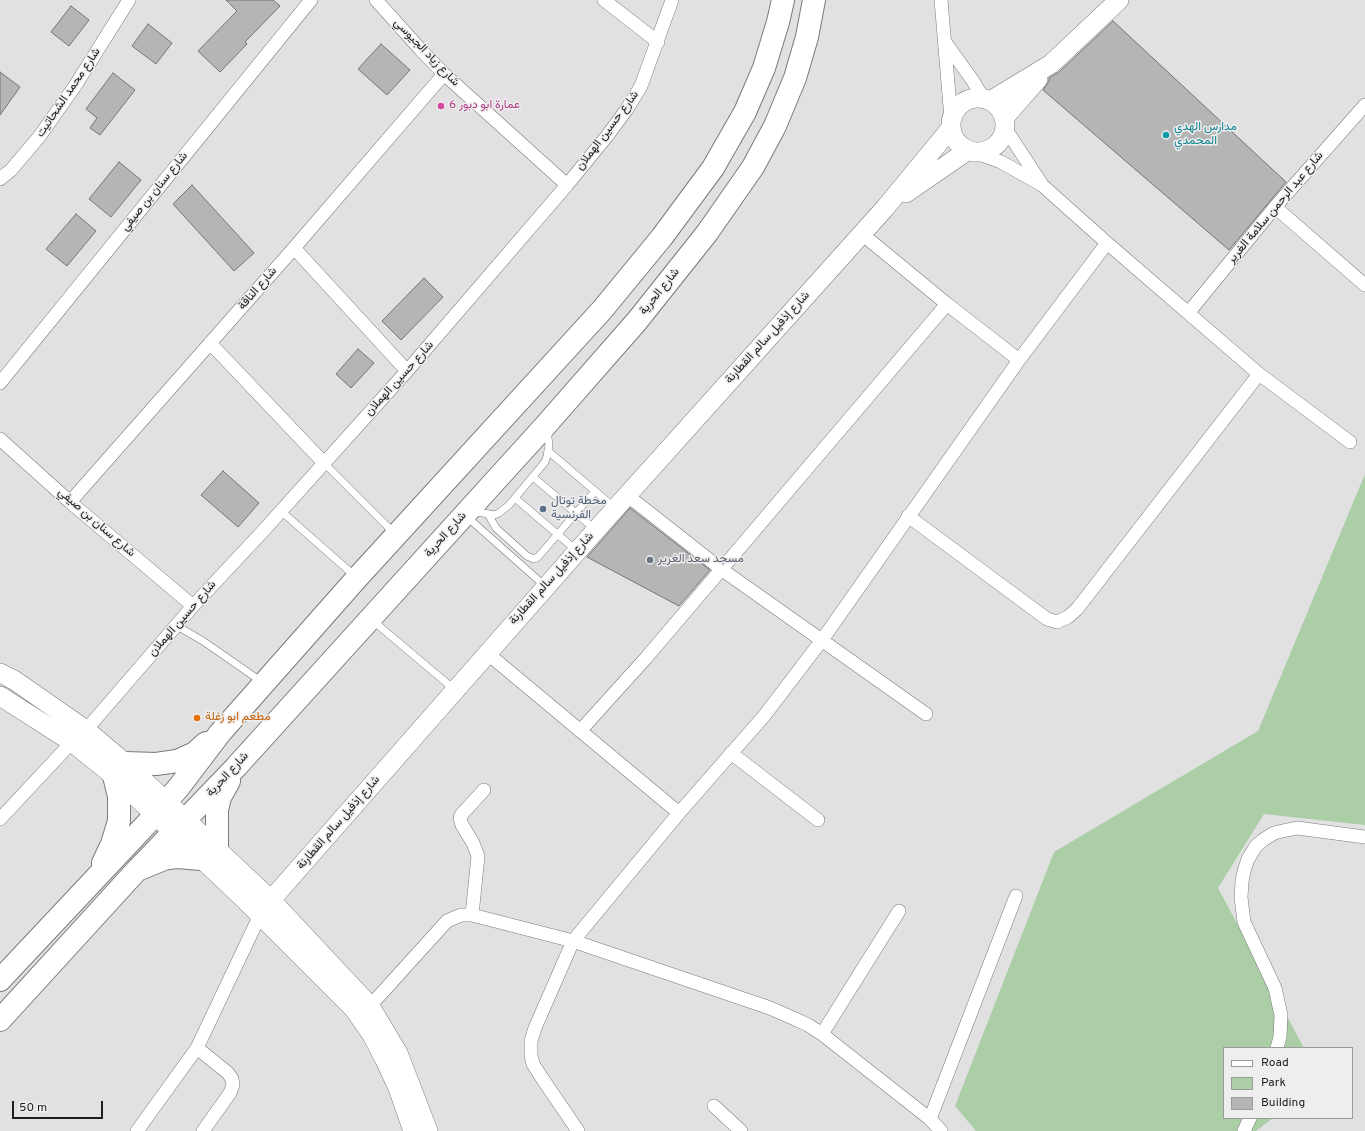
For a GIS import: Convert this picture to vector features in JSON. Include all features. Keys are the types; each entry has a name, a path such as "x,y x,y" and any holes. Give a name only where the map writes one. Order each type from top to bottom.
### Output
{"highway":[{"path":"0,980 179,787 220,732 602,310 662,237 713,168 745,112 764,68 783,0"},
{"name":"شارع الحرية","path":"0,1020 179,826 236,767 370,619 474,513 545,426 642,314 707,233 753,167 776,126 795,78 807,37 814,0"},
{"path":"97,877 112,844 119,821 119,769 177,761 194,753 220,732"},
{"path":"138,870 164,859 209,854 220,797 236,767"}],"street":[{"name":"شارع محمد الشحاتيت","path":"0,179 11,170 39,137 75,86 129,0"},
{"name":"شارع سنان بن صيفي","path":"0,384 311,0"},
{"name":"شارع زياد الجيوسي","path":"376,0 444,74 567,185"},
{"path":"604,0 658,42"},
{"name":"شارع حسين الهملان","path":"0,819 79,736 193,606 324,464 407,371 567,185 607,136 642,86 672,0"},
{"path":"941,0 951,124 953,138 959,146 1001,162 1042,185 1259,374 1350,442"},
{"path":"972,152 987,151 996,146 1002,138 1005,123 1048,67 1119,0"},
{"path":"944,40 987,100 999,108 1005,123 1042,185"},
{"path":"951,124 956,109 963,102 973,98 987,100 1048,67"},
{"name":"شارع الناقة","path":"70,502 294,248 444,74"},
{"name":"شارع عبد الرحمن سلامة الغرير","path":"1189,312 1275,207 1365,105"},
{"name":"شارع إذفيل سالم القطارنة","path":"266,908 487,653 885,208 951,124"},
{"name":"شارع إذفيل سالم القطارنة","path":"885,208 972,152"},
{"path":"1275,207 1365,285"},
{"path":"862,234 947,304 1019,360"},
{"path":"578,1131 542,1078 531,1055 531,1041 535,1028 573,941 679,813 764,716 822,640 1019,360 1107,243"},
{"path":"294,248 407,371"},
{"path":"580,731 646,658 947,304"},
{"path":"210,343 324,464"},
{"path":"908,516 1047,619 1057,622 1068,618 1077,609 1259,374"},
{"name":"شارع سنان بن صيفي","path":"0,439 70,502 193,606"},
{"path":"622,502 721,569 926,714"},
{"path":"487,653 679,813"},
{"path":"0,673 14,680 119,769 266,908 362,1008 398,1053 428,1131"},
{"path":"0,696 79,736"},
{"path":"731,753 818,820"},
{"path":"472,915 478,856 477,850 462,825 460,818 484,790"},
{"path":"1277,1047 1280,1036 1281,1015 1274,988 1244,922 1241,897 1244,871 1248,859 1256,846 1263,840 1274,833 1287,830 1298,828 1365,837"},
{"path":"930,1120 1016,896"},
{"path":"137,1131 197,1048 266,908"},
{"path":"822,1034 899,911"},
{"path":"362,1008 447,922 462,915 472,915 573,941 770,1008 808,1025 822,1034 930,1120 941,1131"},
{"path":"362,1008 372,1035 398,1088 414,1131"},
{"path":"197,1048 228,1073 232,1079 233,1085 230,1093 203,1131"},
{"path":"714,1106 740,1131"},
{"path":"1244,1131 1250,1119"}],"lane":[{"path":"474,513 499,513 534,477 545,462 548,451 548,438 545,426"},
{"path":"548,451 595,491 622,502"},
{"path":"324,464 397,535"},
{"path":"534,477 596,530"},
{"path":"474,513 496,528 531,558 538,557 595,491"},
{"path":"515,498 577,552"},
{"path":"281,511 358,578"},
{"path":"474,513 546,587"},
{"path":"370,619 455,690"},
{"path":"177,626 203,641 264,683"}],"green space":[{"path":"1365,474 1365,825 1264,814 1218,888 1303,1047 1223,1047 1223,1119 1272,1119 1256,1131 976,1131 955,1106 1054,852 1258,731"}],"building":[{"path":"226,0 273,0 280,6 245,42 247,44 220,72 198,51 237,11"},
{"path":"71,6 89,20 69,46 51,32"},
{"name":"مدارس الهدي المحمدي","path":"1113,21 1286,182 1229,250 1043,90 1049,81 1049,78 1059,72"},
{"path":"148,24 172,43 156,64 132,46"},
{"path":"381,44 410,70 387,95 358,69"},
{"path":"0,72 20,87 0,115"},
{"path":"113,73 135,90 100,135 90,128 97,118 86,109"},
{"path":"119,162 141,180 111,217 89,199"},
{"path":"192,185 254,253 234,271 173,204"},
{"path":"76,214 96,231 67,266 46,249"},
{"path":"424,278 443,297 401,340 382,321"},
{"path":"358,349 374,363 351,388 336,374"},
{"path":"223,471 259,503 238,527 201,495"},
{"name":"مسجد سعد الغرير","path":"630,508 710,570 679,606 587,557"}],"place":[{"name":"عمارة ابو دبور 6","path":"441,106"},
{"name":"مدارس الهدي المحمدي","path":"1166,135"},
{"name":"محطة توتال الفرنسية","path":"543,509"},
{"name":"مسجد سعد الغرير","path":"650,560"},
{"name":"مطعم ابو زغلة","path":"197,718"}]}
